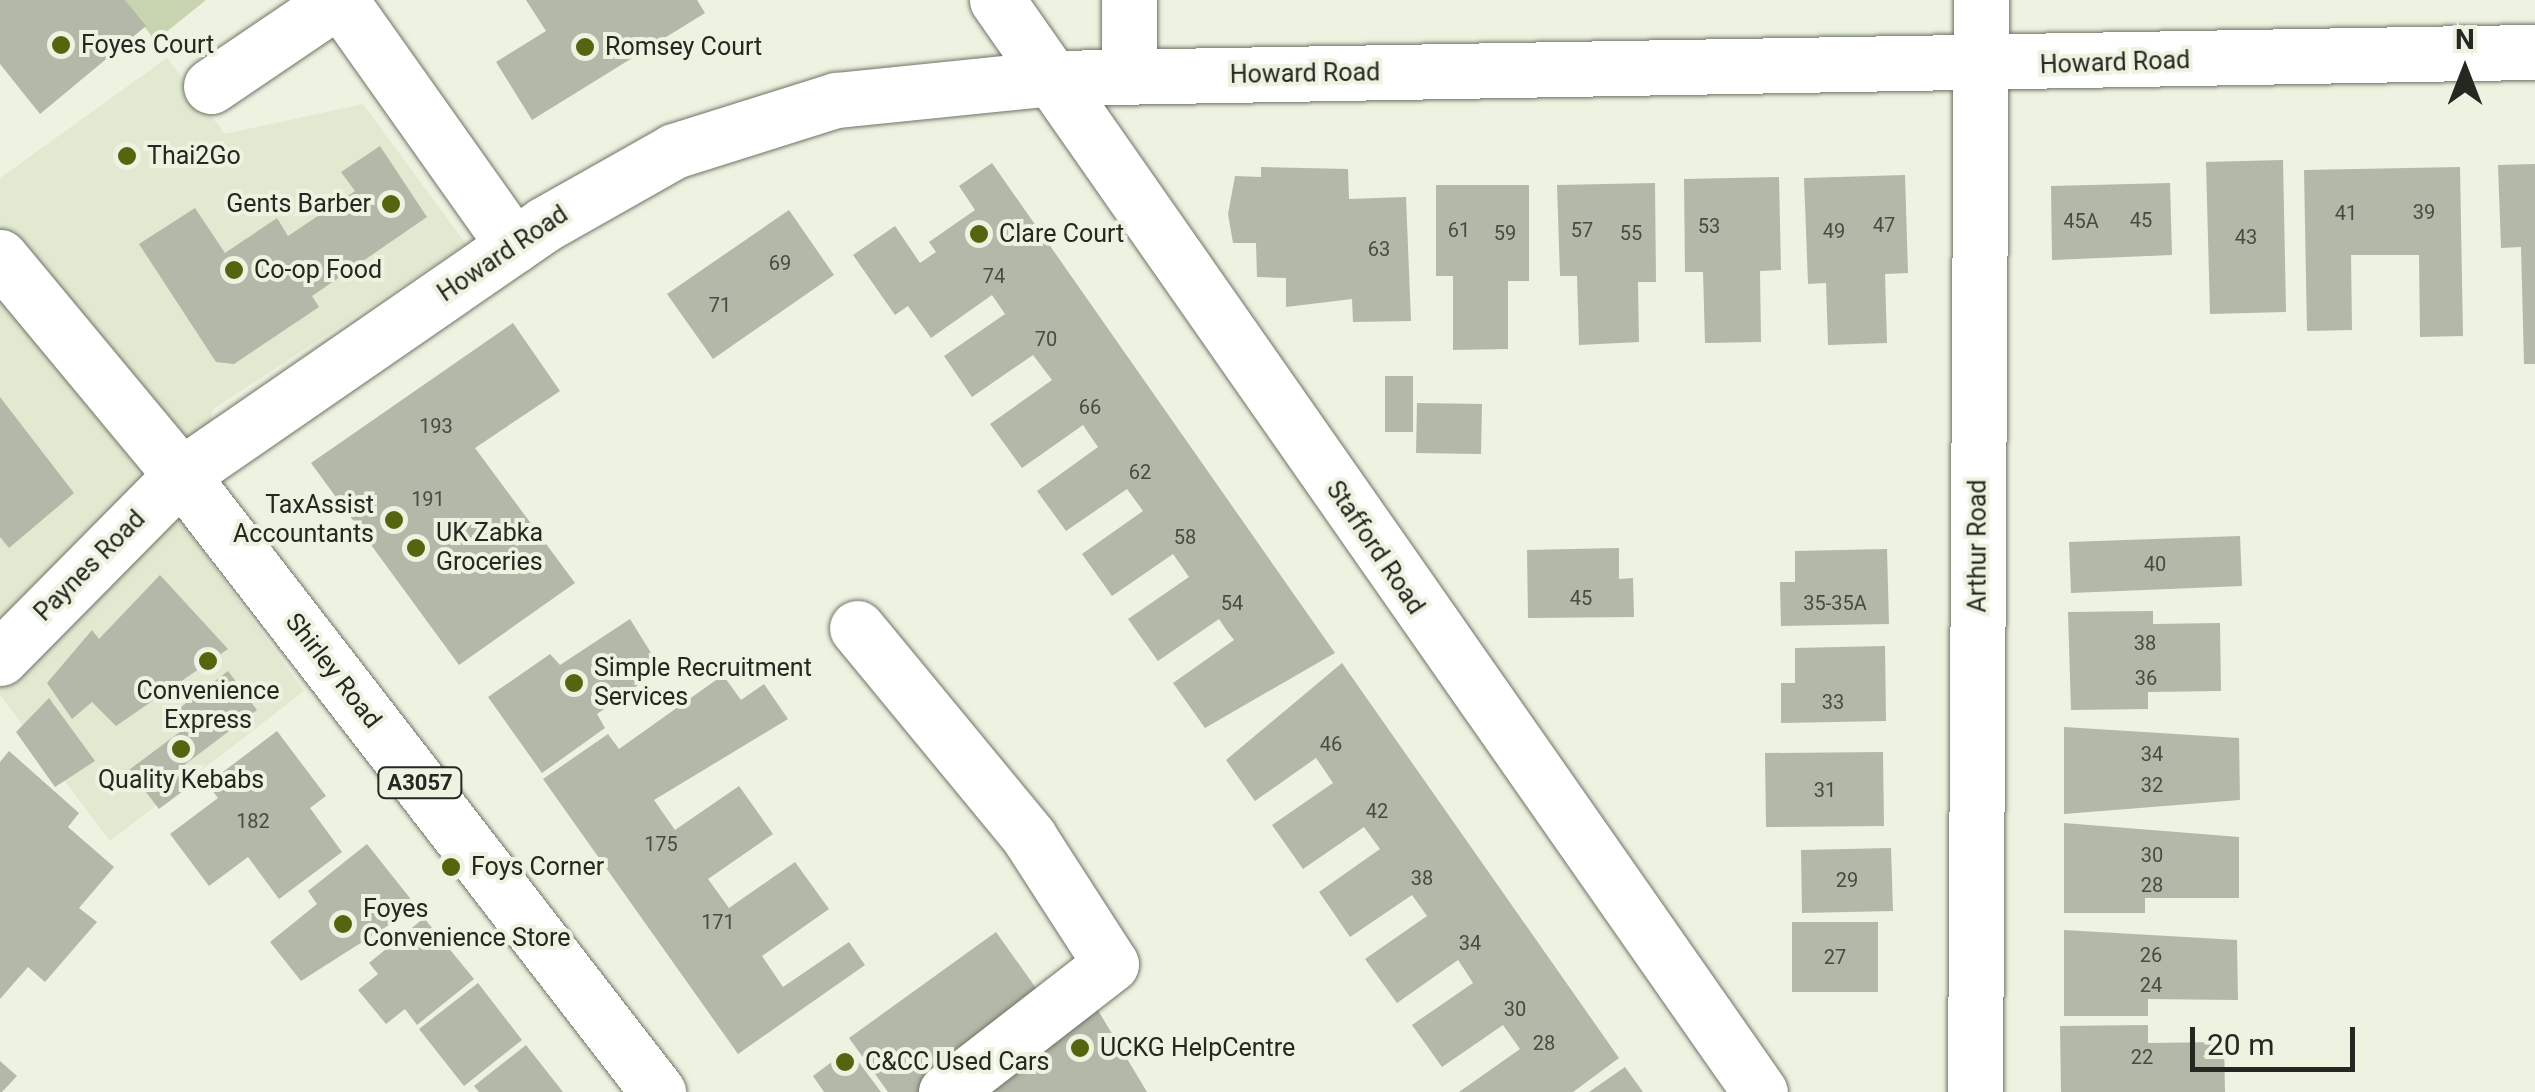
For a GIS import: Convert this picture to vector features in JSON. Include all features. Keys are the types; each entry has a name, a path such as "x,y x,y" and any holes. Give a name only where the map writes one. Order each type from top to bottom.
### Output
{"street":[{"path":"211,86 339,0 514,246"},
{"name":"Stafford Road","path":"997,0 1760,1092"},
{"path":"1128,76 1129,0"},
{"name":"Arthur Road","path":"1976,1092 1980,0"},
{"name":"Howard Road","path":"181,475 603,186 762,120 836,100 1054,78 1980,66 2535,52"},
{"name":"Shirley Road","path":"0,257 181,475 658,1092"},
{"name":"Paynes Road","path":"0,658 181,475"},
{"path":"858,628 1029,837 1110,964 946,1092"}],"shaded area":[{"path":"125,0 206,0 155,41"},
{"path":"167,58 225,134 363,104 466,244 213,409 188,531 304,691 110,841 0,695 0,178"}],"building":[{"name":"Foyes Court","path":"0,0 125,0 146,26 40,114 0,64"},
{"name":"Romsey Court","path":"526,0 697,0 705,13 532,120 496,62 546,31"},
{"name":"Co-op Food","path":"380,146 427,217 312,296 319,307 234,364 216,362 139,244 195,208 225,253 277,218 288,236 355,191 341,172"},
{"path":"2283,160 2286,312 2210,314 2206,162"},
{"path":"992,163 1335,653 1205,728 1173,683 1234,640 1219,619 1158,661 1128,619 1189,577 1173,554 1112,596 1082,554 1143,511 1127,489 1066,531 1037,491 1098,447 1083,425 1022,468 990,424 1052,380 1033,355 972,397 944,356 1005,314 992,295 931,338 908,306 895,315 853,255 895,226 920,263 936,252 929,242 975,210 959,186"},
{"path":"2535,164 2535,364 2524,364 2521,247 2501,248 2498,165"},
{"path":"1261,167 1348,169 1349,199 1406,197 1411,321 1353,322 1352,299 1286,307 1286,278 1257,277 1256,243 1233,243 1228,214 1235,176 1261,177"},
{"path":"2460,167 2463,336 2420,337 2419,255 2351,255 2352,330 2307,331 2304,170"},
{"path":"1905,175 1908,273 1885,274 1887,343 1828,345 1826,283 1808,284 1804,178"},
{"path":"1779,177 1781,270 1760,271 1761,342 1705,343 1703,272 1685,272 1684,179"},
{"path":"1655,183 1656,282 1638,282 1639,342 1579,345 1577,276 1560,276 1557,185"},
{"path":"2170,183 2172,255 2052,260 2051,186"},
{"path":"1436,185 1529,185 1529,281 1508,281 1508,349 1453,350 1453,276 1436,276"},
{"path":"789,210 834,275 713,359 667,294"},
{"path":"513,323 560,391 475,448 575,583 459,665 311,463"},
{"path":"1385,376 1413,376 1413,432 1385,432"},
{"path":"0,397 74,493 9,548 0,537"},
{"path":"1417,403 1482,404 1481,454 1416,453"},
{"path":"2240,536 2242,586 2071,593 2069,542"},
{"path":"1619,548 1619,579 1633,578 1634,617 1528,618 1527,550"},
{"path":"1887,549 1889,624 1781,626 1780,582 1795,582 1795,551"},
{"path":"160,575 228,649 116,726 92,702 72,719 47,683 92,630 99,639"},
{"path":"2153,611 2153,624 2220,623 2221,691 2148,692 2148,709 2071,710 2068,612"},
{"name":"Simple Recruitment Services","path":"630,619 661,669 597,714 605,728 542,773 488,697 550,654 560,665"},
{"path":"1885,646 1886,721 1781,723 1781,683 1795,683 1795,648"},
{"path":"1342,663 1619,1058 1573,1092 1459,1092 1520,1049 1503,1025 1442,1067 1412,1025 1473,983 1458,960 1397,1003 1365,959 1427,916 1412,895 1350,937 1319,892 1380,849 1364,827 1303,869 1272,825 1333,783 1316,758 1255,801 1226,760"},
{"name":"Quality Kebabs","path":"228,671 257,710 175,772 187,788 159,809 129,770 185,728 173,713"},
{"path":"723,675 741,700 764,684 788,719 654,800 675,830 739,786 773,834 708,879 729,908 795,862 829,909 762,956 783,987 849,942 865,965 738,1054 543,779 608,734 619,749"},
{"path":"49,698 95,761 55,787 16,732"},
{"path":"2064,727 2239,738 2240,800 2064,814"},
{"path":"277,731 326,796 310,808 342,852 279,899 248,857 209,886 170,834 218,798 207,784"},
{"path":"9,751 79,813 68,827 114,867 79,908 97,922 45,982 28,967 0,999 0,762"},
{"path":"1883,752 1884,826 1766,827 1765,753"},
{"path":"2064,823 2239,837 2239,898 2145,898 2145,913 2064,913"},
{"name":"Foyes Convenience Store","path":"367,844 417,907 301,981 270,942 317,904 308,891"},
{"path":"1891,848 1893,911 1802,913 1801,850"},
{"path":"424,918 474,979 417,1025 405,1009 386,1024 358,990 378,974 369,963"},
{"path":"1792,922 1878,922 1878,992 1792,992"},
{"path":"2064,930 2237,940 2238,1000 2148,999 2148,1016 2064,1016"},
{"path":"996,932 1048,1005 928,1092 888,1092 849,1038"},
{"path":"478,983 522,1040 464,1086 419,1029"},
{"name":"UCKG HelpCentre","path":"1096,1007 1147,1092 970,1092"},
{"path":"2148,1025 2148,1043 2224,1042 2225,1092 2061,1092 2060,1026"},
{"path":"526,1045 563,1092 479,1092 474,1086"},
{"name":"C&CC Used Cars","path":"849,1049 881,1092 824,1092 813,1076"},
{"path":"0,1061 17,1076 2,1092 0,1092"},
{"path":"1625,1067 1643,1092 1589,1092"}],"place":[{"name":"Foyes Court","path":"61,45"},
{"name":"Romsey Court","path":"585,47"},
{"name":"Thai2Go","path":"127,156"},
{"name":"Gents Barber","path":"391,204"},
{"name":"Clare Court","path":"979,234"},
{"name":"Co-op Food","path":"234,270"},
{"name":"TaxAssist Accountants","path":"394,520"},
{"name":"UK Zabka Groceries","path":"416,548"},
{"name":"Convenience Express","path":"208,661"},
{"name":"Simple Recruitment Services","path":"574,683"},
{"name":"Quality Kebabs","path":"181,749"},
{"name":"Foys Corner","path":"451,867"},
{"name":"Foyes Convenience Store","path":"343,924"},
{"name":"UCKG HelpCentre","path":"1080,1048"},
{"name":"C&CC Used Cars","path":"845,1062"}]}
